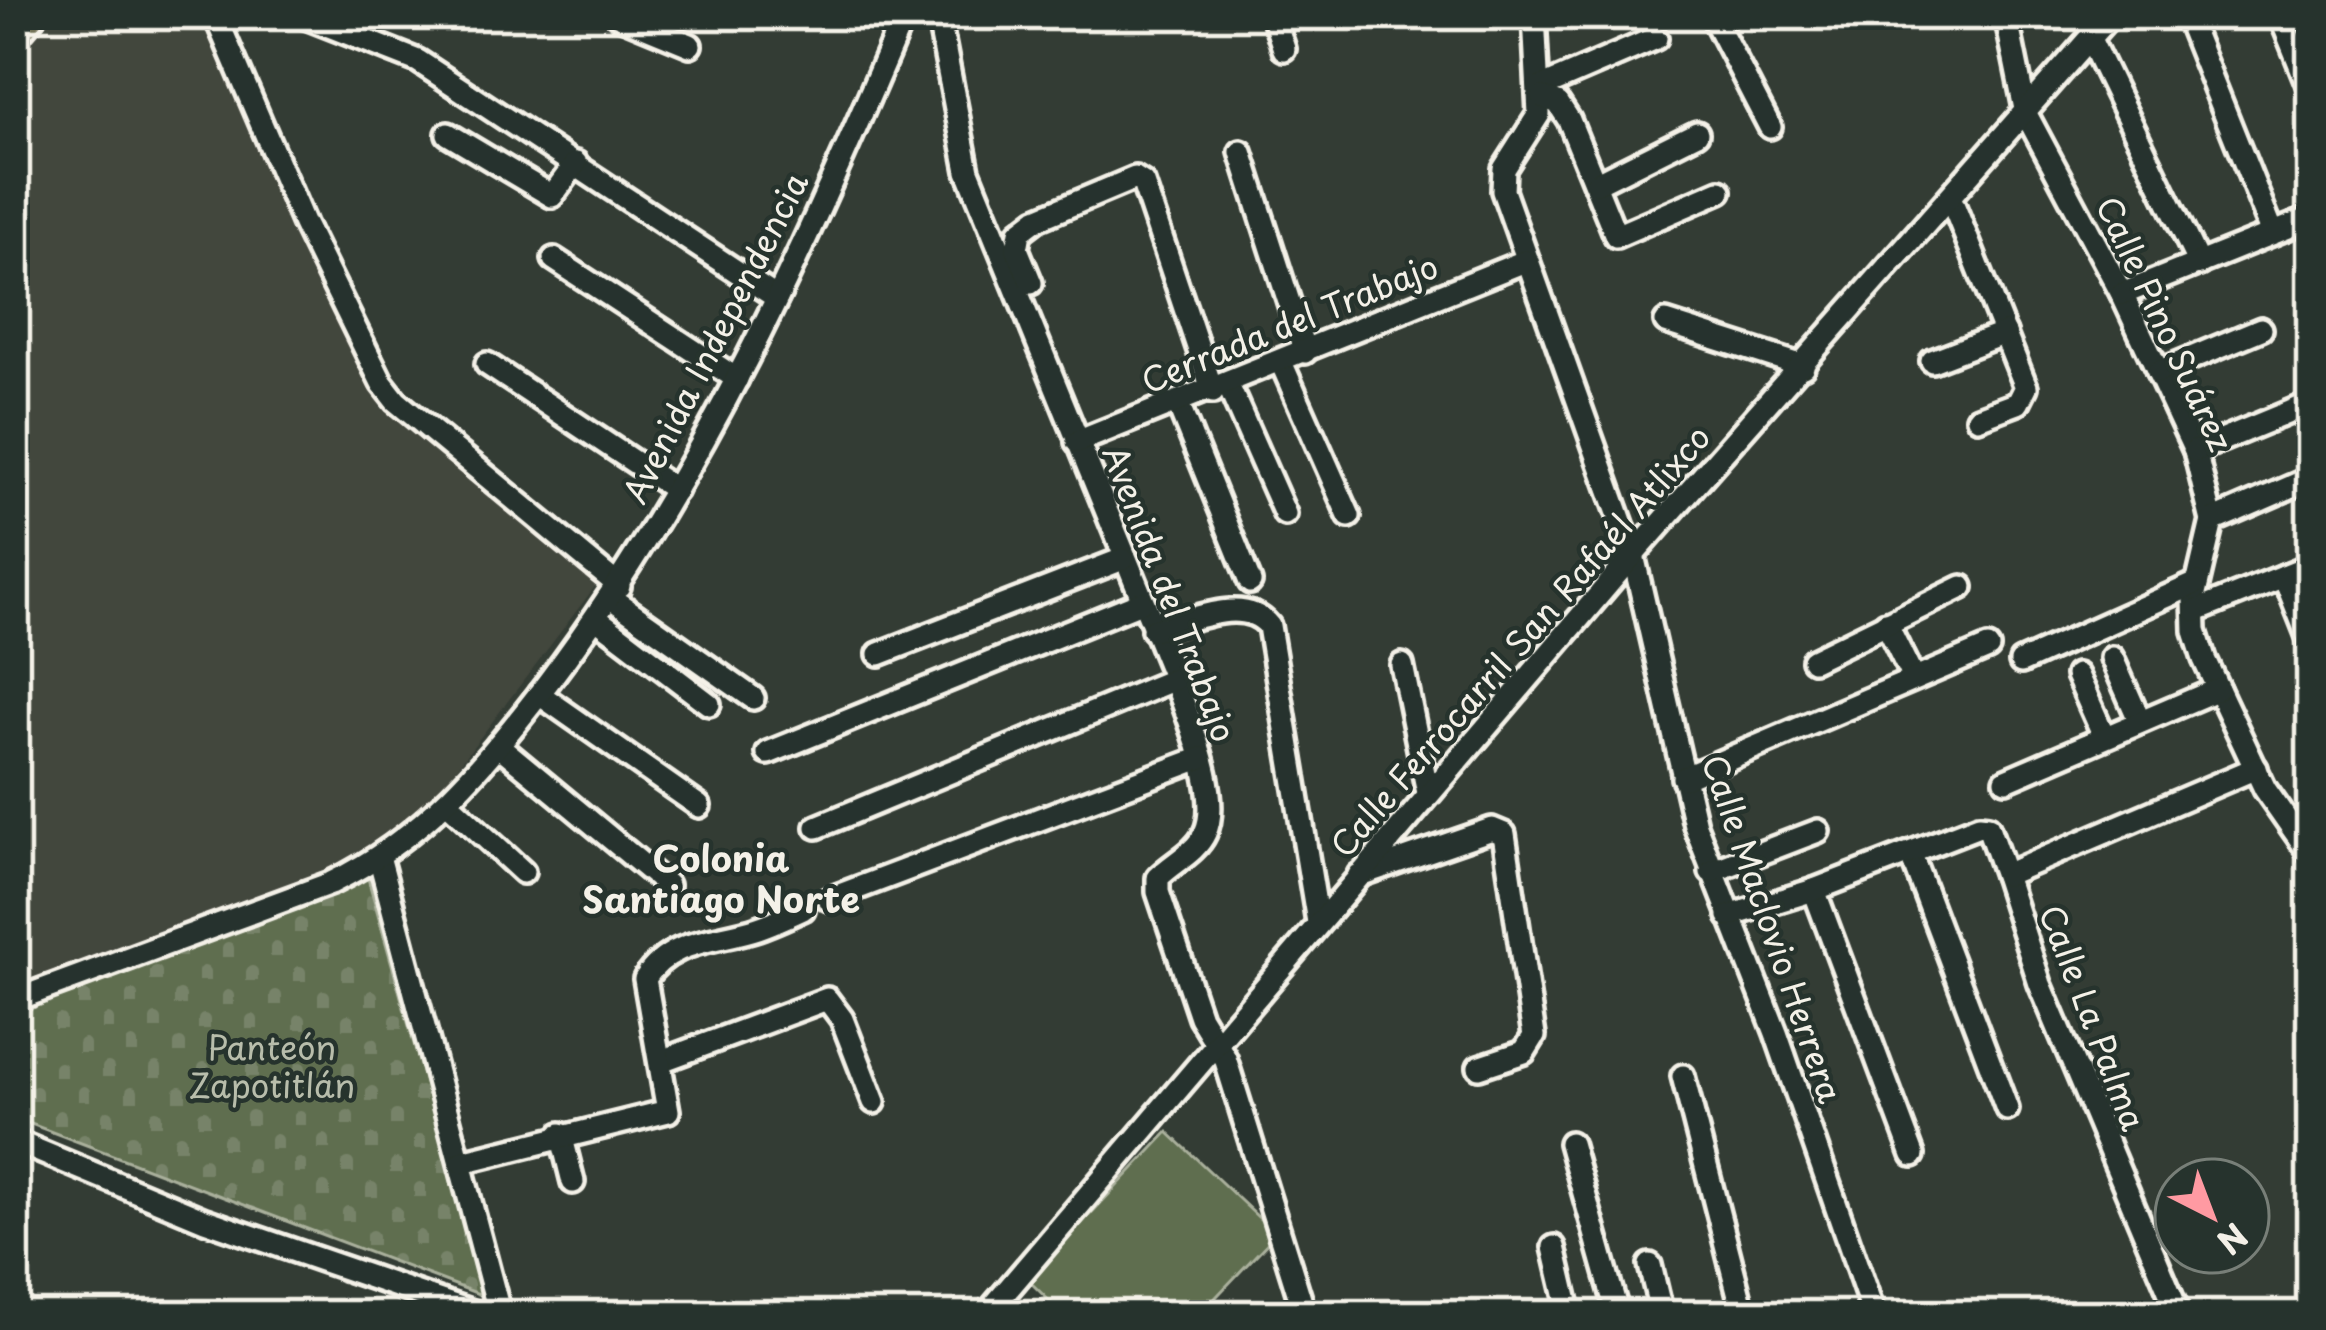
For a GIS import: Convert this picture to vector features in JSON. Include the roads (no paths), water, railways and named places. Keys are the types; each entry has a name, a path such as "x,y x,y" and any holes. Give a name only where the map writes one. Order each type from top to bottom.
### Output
{"main road":[{"path":"15,36 33,15"}],"street":[{"path":"215,15 304,224 382,383 396,401 615,592 753,698"},
{"path":"301,15 418,61 777,298"},
{"path":"616,15 690,45"},
{"name":"Avenida del Trabajo","path":"938,15 968,171 1174,680 1201,758 1210,808 1205,833 1158,878 1157,892 1200,1017 1225,1058 1305,1315"},
{"path":"1273,15 1284,50"},
{"name":"Calle Maclovio Herrera","path":"1534,15 1541,93 1532,133 1504,169 1503,190 1633,555 1683,778 1712,872 1776,1033 1874,1315"},
{"path":"1712,15 1770,127"},
{"name":"Calle Pino Suárez","path":"2006,15 2026,114 2122,295 2195,451 2212,521 2197,583 2195,631 2256,768 2311,855"},
{"name":"Calle Ferrocarril San Rafaél Atlixco","path":"986,1315 1633,555 2110,15"},
{"path":"2186,15 2273,233"},
{"path":"2280,15 2311,92"},
{"name":"Avenida Independencia","path":"15,1000 331,884 380,860 448,803 498,746 615,592 676,490 777,298 896,17"},
{"path":"1541,93 1656,38"},
{"path":"2090,38 2199,264"},
{"path":"1541,93 1558,103 1569,120 1616,236 1720,191"},
{"path":"1597,183 1697,133"},
{"path":"448,134 552,196 576,164"},
{"path":"1240,152 1305,352"},
{"path":"1031,283 1017,250 1020,232 1037,219 1136,178 1143,183 1220,388 1285,514"},
{"path":"1951,199 2026,387 2024,397 1978,418"},
{"path":"2122,295 2311,218"},
{"path":"554,260 737,380"},
{"name":"Cerrada del Trabajo","path":"1077,442 1525,261"},
{"path":"1666,322 1803,366"},
{"path":"2158,372 2261,329"},
{"path":"1932,362 2005,333"},
{"path":"1281,362 1349,516"},
{"path":"487,364 676,490"},
{"path":"2195,451 2311,403"},
{"path":"1178,404 1250,582"},
{"path":"2212,521 2311,478"},
{"path":"879,654 1123,559"},
{"path":"2196,611 2311,565"},
{"path":"2284,576 2311,644"},
{"path":"2021,662 2197,583"},
{"path":"1813,660 1961,587"},
{"path":"768,753 1142,602"},
{"path":"1153,630 1243,609 1260,614 1269,626 1318,922"},
{"path":"596,618 709,704"},
{"path":"1886,623 1913,678"},
{"path":"1683,778 1988,648"},
{"path":"2112,658 2140,722"},
{"path":"1402,665 1428,793"},
{"path":"2078,675 2104,736"},
{"path":"817,827 1174,680"},
{"path":"2006,780 2218,689"},
{"path":"539,694 698,806"},
{"path":"498,746 667,885"},
{"path":"829,899 1201,758"},
{"path":"2005,875 2256,768"},
{"path":"448,803 524,872"},
{"name":"Calle La Palma","path":"1911,855 1988,827 2040,984 2179,1315"},
{"path":"1359,875 1501,830 1534,1036 1524,1052 1479,1067"},
{"path":"1712,872 1818,831"},
{"path":"1729,916 1911,855 2007,1109"},
{"path":"380,860 500,1315"},
{"path":"1814,890 1913,1155"},
{"path":"462,1162 668,1111 646,979 653,967 683,947 754,930 803,910"},
{"path":"661,1061 827,999 842,1019 874,1102"},
{"path":"1683,1076 1744,1315"},
{"path":"561,1134 573,1182"},
{"path":"15,1141 205,1220 481,1315"},
{"path":"1570,1143 1618,1315"},
{"path":"1554,1247 1570,1315"},
{"path":"1650,1265 1662,1315"}],"district":[{"name":"Colonia Santiago Norte","path":"721,878"}],"park label":[{"name":"Panteón Zapotitlán","path":"272,1065"}]}
